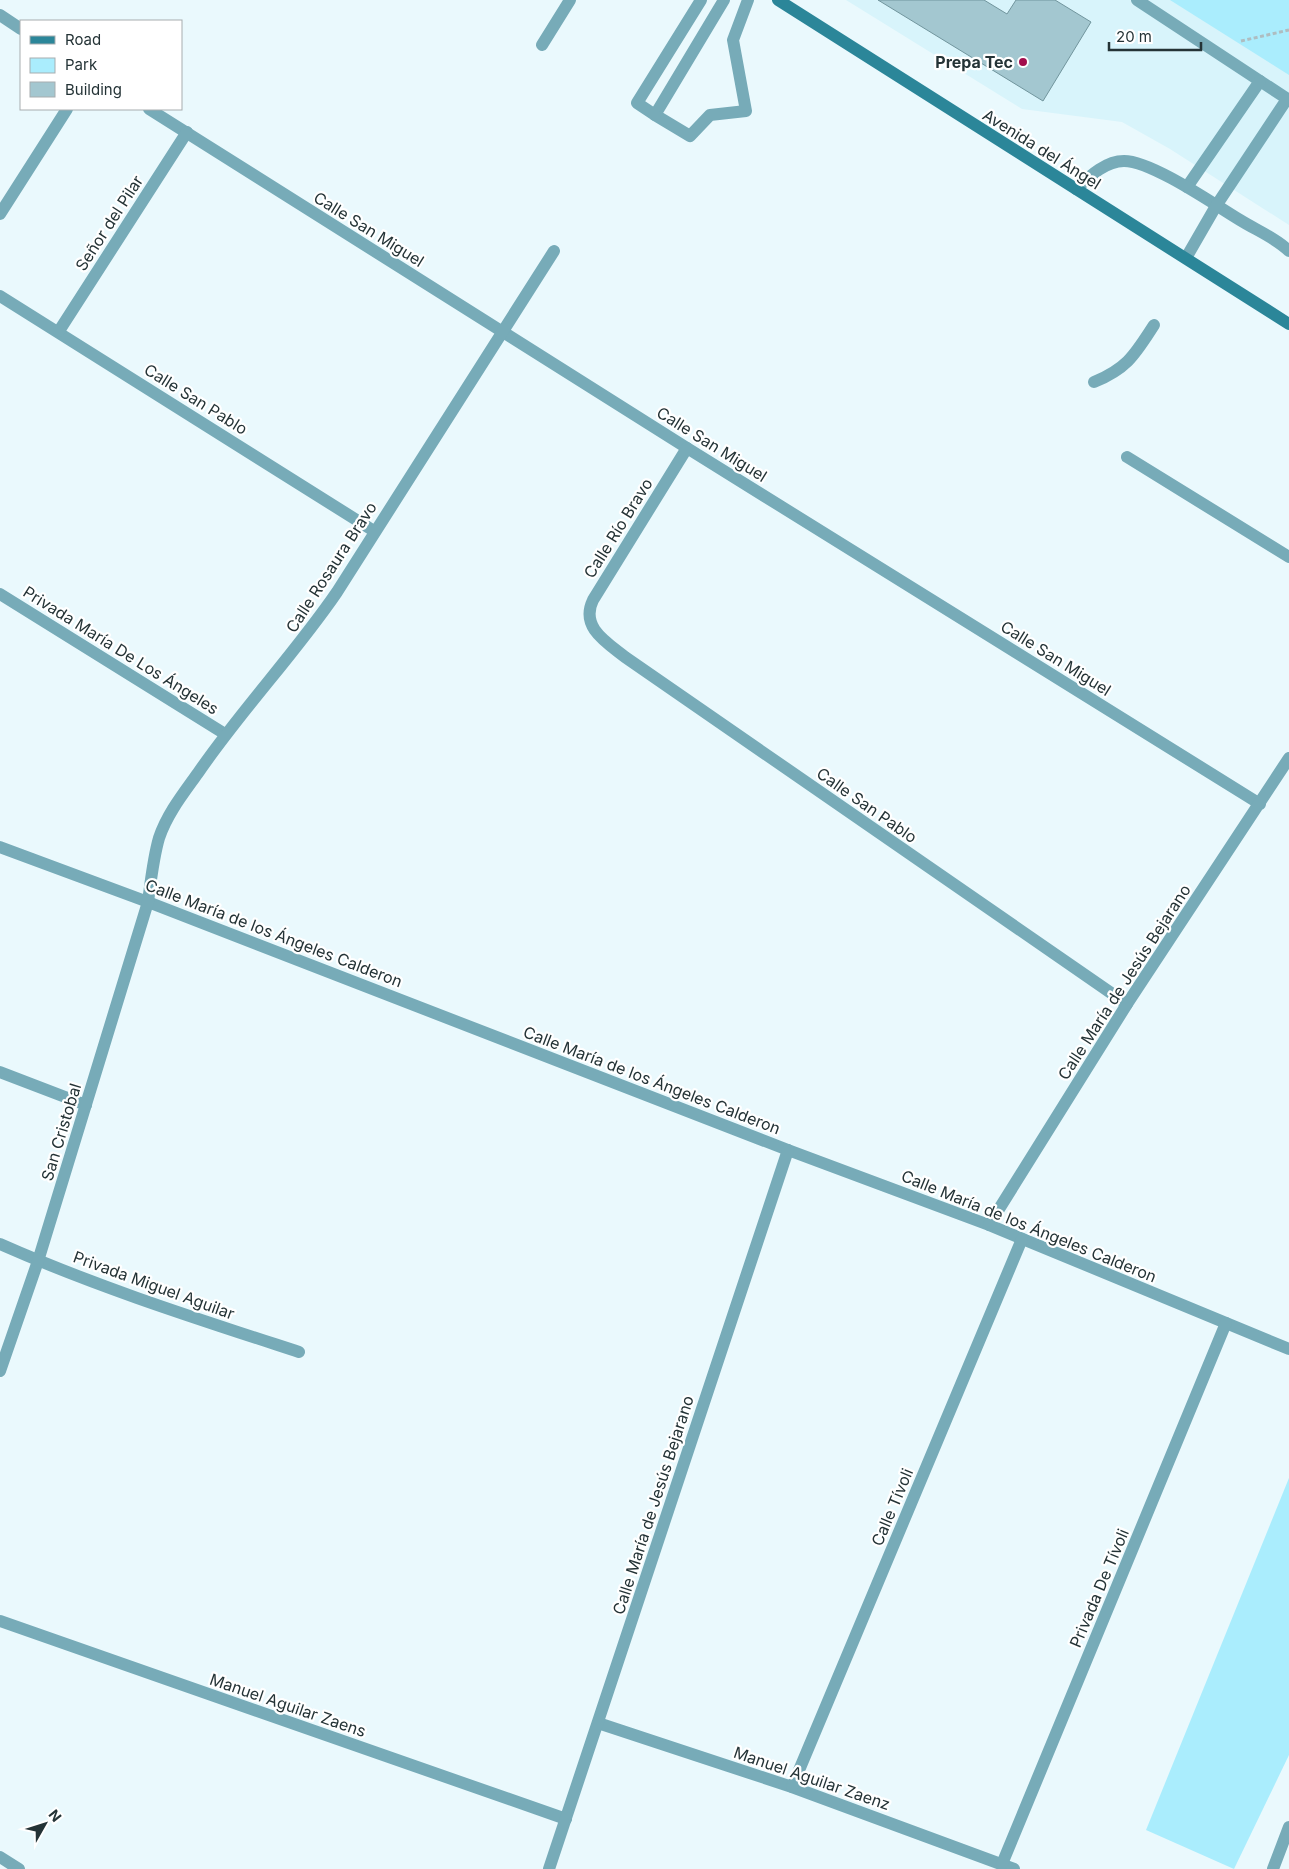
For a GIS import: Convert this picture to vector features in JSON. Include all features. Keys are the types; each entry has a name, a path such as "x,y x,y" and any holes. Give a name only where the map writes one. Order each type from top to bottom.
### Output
{"street":[{"path":"542,45 570,0"},
{"path":"701,0 637,103 690,136 710,115 746,111 733,40 748,0"},
{"path":"655,115 724,0"},
{"name":"Avenida del Ángel","path":"778,0 1289,324"},
{"path":"1138,0 1288,100 1216,206 1186,258"},
{"path":"0,15 20,28"},
{"path":"1187,187 1260,81"},
{"path":"0,214 66,110"},
{"name":"Calle San Miguel","path":"151,110 687,448 1260,804"},
{"name":"Señor del Pilar","path":"59,331 187,132"},
{"path":"1076,189 1100,169 1125,161 1137,163 1187,187 1289,251"},
{"name":"Calle Rosaura Bravo","path":"148,902 157,847 170,812 225,734 306,637 554,251"},
{"name":"Calle San Pablo","path":"0,296 59,331 374,531"},
{"path":"1094,382 1112,375 1132,359 1154,325"},
{"name":"Calle Río Bravo","path":"593,628 589,620 588,610 593,600 687,448"},
{"path":"1127,457 1289,558"},
{"name":"Privada María De Los Ángeles","path":"0,594 225,734"},
{"name":"Calle San Pablo","path":"593,628 625,657 1127,1004"},
{"name":"Calle María de Jesús Bejarano","path":"989,1225 1127,1004 1289,758"},
{"name":"Calle María de los Ángeles Calderon","path":"0,847 148,902 788,1150 989,1225 1289,1349"},
{"name":"San Cristobal","path":"0,1371 38,1261 148,902"},
{"path":"0,1072 86,1105"},
{"name":"Calle María de Jesús Bejarano","path":"550,1869 788,1150"},
{"name":"Calle Tívoli","path":"792,1787 1022,1239"},
{"name":"Privada Miguel Aguilar","path":"0,1244 38,1261 175,1312 299,1352"},
{"name":"Privada De Tívoli","path":"1008,1867 1226,1323"},
{"name":"Manuel Aguilar Zaens","path":"0,1621 566,1819"},
{"name":"Manuel Aguilar Zaenz","path":"598,1723 792,1787 1008,1867"},
{"path":"1273,1869 1289,1827"},
{"path":"0,1857 19,1869"}],"path":[{"path":"1241,41 1289,30"}],"shaded area":[{"path":"846,0 1289,0 1289,225 1170,149 1122,122 1022,109"}],"green space":[{"path":"1170,0 1289,0 1289,75"},
{"path":"1289,1478 1289,1755 1234,1869 1146,1830"}],"building":[{"name":"Prepa Tec","path":"878,0 984,0 1007,14 1016,0 1055,0 1091,22 1043,101"}],"place":[{"name":"Prepa Tec","path":"1023,62"}]}
